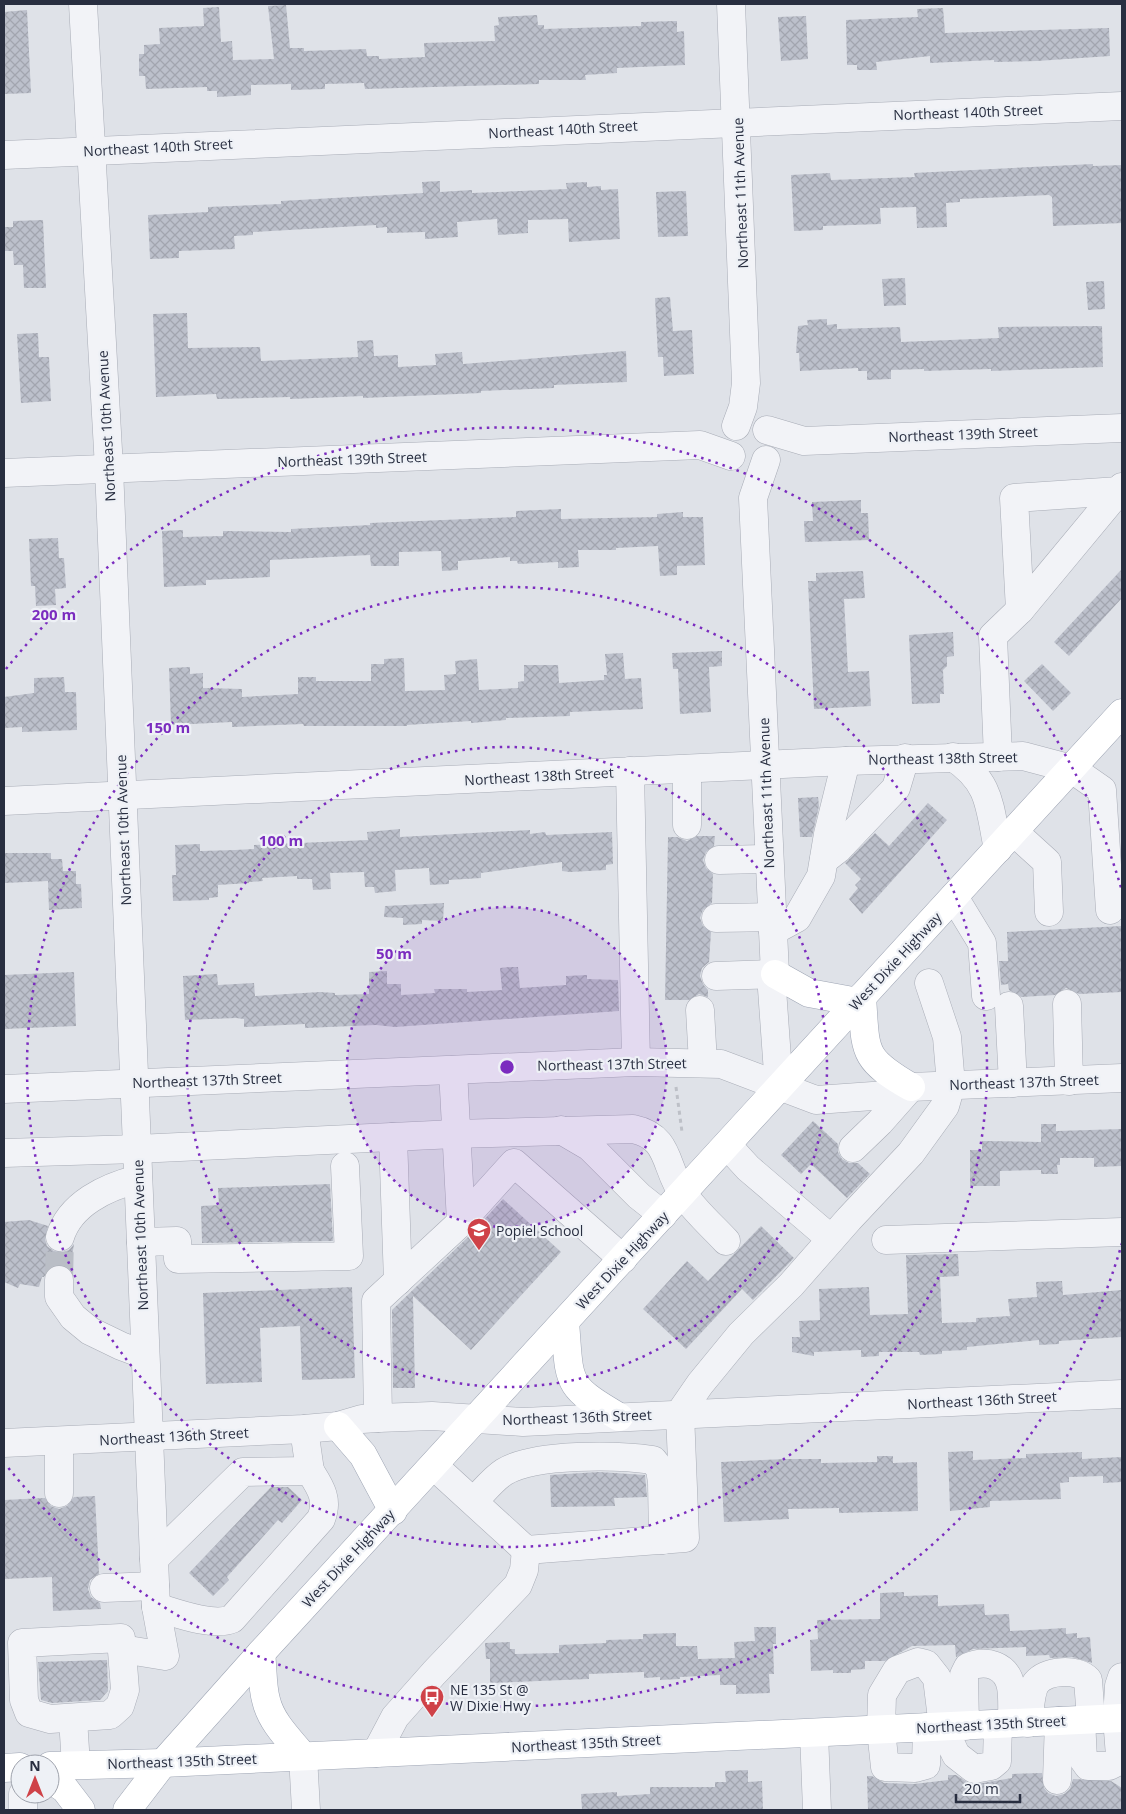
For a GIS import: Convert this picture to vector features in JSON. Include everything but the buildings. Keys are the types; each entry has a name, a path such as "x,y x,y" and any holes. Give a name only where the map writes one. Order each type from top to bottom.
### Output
{"main road":[{"name":"West Dixie Highway","path":"127,1810 163,1763 261,1653 1122,714"},
{"path":"775,974 809,993 860,999 865,1047 878,1065 911,1087"},
{"path":"565,1322 569,1372 572,1381 584,1396 619,1417"},
{"path":"338,1426 362,1455 393,1511"},
{"path":"261,1653 265,1700 277,1724 303,1756"},
{"name":"Northeast 135th Street","path":"63,1765 163,1763 1094,1719"},
{"path":"60,1786 65,1789 81,1810"}],"street":[{"name":"Northeast 10th Avenue","path":"83,4 109,468 121,796 155,1584 165,1656 122,1643"},
{"name":"Northeast 11th Avenue","path":"731,4 746,383 743,407 735,427"},
{"name":"Northeast 140th Street","path":"4,155 1122,106"},
{"name":"Northeast 11th Avenue","path":"746,383 752,408 766,444 752,498 775,974 772,989 779,1087"},
{"path":"751,421 766,444 753,466 739,464 732,458 727,446 728,438 735,427 751,421"},
{"name":"Northeast 139th Street","path":"700,446 735,427"},
{"name":"Northeast 139th Street","path":"766,444 1122,428"},
{"name":"Northeast 139th Street","path":"4,473 700,446 732,458"},
{"name":"Northeast 11th Avenue","path":"732,458 752,498"},
{"path":"1020,610 1014,498 1121,489"},
{"path":"998,757 993,636 1020,610 1121,489"},
{"name":"Northeast 138th Street","path":"4,801 905,758 1023,756 1072,769"},
{"path":"953,757 976,775 982,784 1006,841 1047,862 1049,912"},
{"path":"824,860 838,849 896,788 905,758"},
{"path":"716,918 772,924 797,918 821,876 846,761"},
{"path":"687,769 687,825"},
{"path":"1072,769 1112,790 1110,910"},
{"path":"630,771 636,1062"},
{"path":"720,860 768,859"},
{"path":"954,897 982,943 998,1001 1013,1083"},
{"path":"716,976 775,974"},
{"path":"434,1466 526,1550 684,1538 680,1414 700,1384 741,1334 791,1286 831,1239 911,1153 945,1106 951,1085 946,1037 929,983"},
{"path":"1067,1004 1069,1080"},
{"path":"700,1010 703,1063"},
{"name":"Northeast 137th Street","path":"4,1089 636,1062 721,1064 816,1100 887,1095 911,1087 1122,1078"},
{"path":"453,1070 461,1222"},
{"path":"853,1148 880,1122 911,1087"},
{"path":"4,1153 137,1149 455,1134 633,1129 651,1134 663,1148 683,1194 726,1241"},
{"path":"378,1418 376,1301 461,1222 514,1163 561,1130"},
{"path":"561,1130 590,1147 639,1196 663,1215"},
{"path":"393,1137 398,1281"},
{"path":"726,1145 748,1168 831,1239"},
{"path":"514,1163 623,1258"},
{"path":"141,1242 178,1241 178,1259 349,1256 345,1166"},
{"path":"60,1237 69,1217 83,1205 117,1184 138,1179"},
{"path":"886,1240 1122,1232"},
{"path":"60,1280 59,1297 73,1317 90,1330 121,1346 145,1355"},
{"name":"Northeast 136th Street","path":"4,1443 149,1438 304,1429 338,1426 362,1419 378,1418 432,1416 523,1422 1122,1394"},
{"path":"155,1584 185,1616 226,1622 232,1619 321,1519 325,1509 325,1499 310,1471 304,1429"},
{"path":"58,1441 59,1492"},
{"path":"474,1501 503,1473 520,1464 566,1458 653,1460 660,1469 662,1482 663,1540"},
{"path":"104,1588 155,1584 243,1472 310,1471"},
{"path":"376,1753 395,1717 518,1585 524,1570 526,1550"},
{"path":"22,1642 122,1643 125,1690 120,1706 110,1714 73,1719 50,1719 29,1713 24,1700 22,1642"},
{"path":"1012,1723 1011,1686 999,1667 991,1663 982,1663 968,1667 945,1726 926,1764 915,1768 885,1767 882,1695 898,1670 918,1662 926,1664 937,1678 945,1726 956,1755 974,1769 992,1766 997,1761 1012,1723 1035,1684 1042,1678 1068,1671 1084,1675 1088,1680 1094,1719"},
{"path":"1056,1780 1094,1719 1119,1686 1122,1677"},
{"path":"63,1765 73,1719"},
{"path":"814,1733 817,1810"},
{"path":"303,1756 306,1810"}],"path":[{"path":"676,1084 683,1141"}],"tunnel":[{"path":"59,1280 60,1237"}],"place":[{"name":"Popiel School","path":"479,1251"},
{"name":"NE 135 St @ W Dixie Hwy","path":"432,1718"}]}
